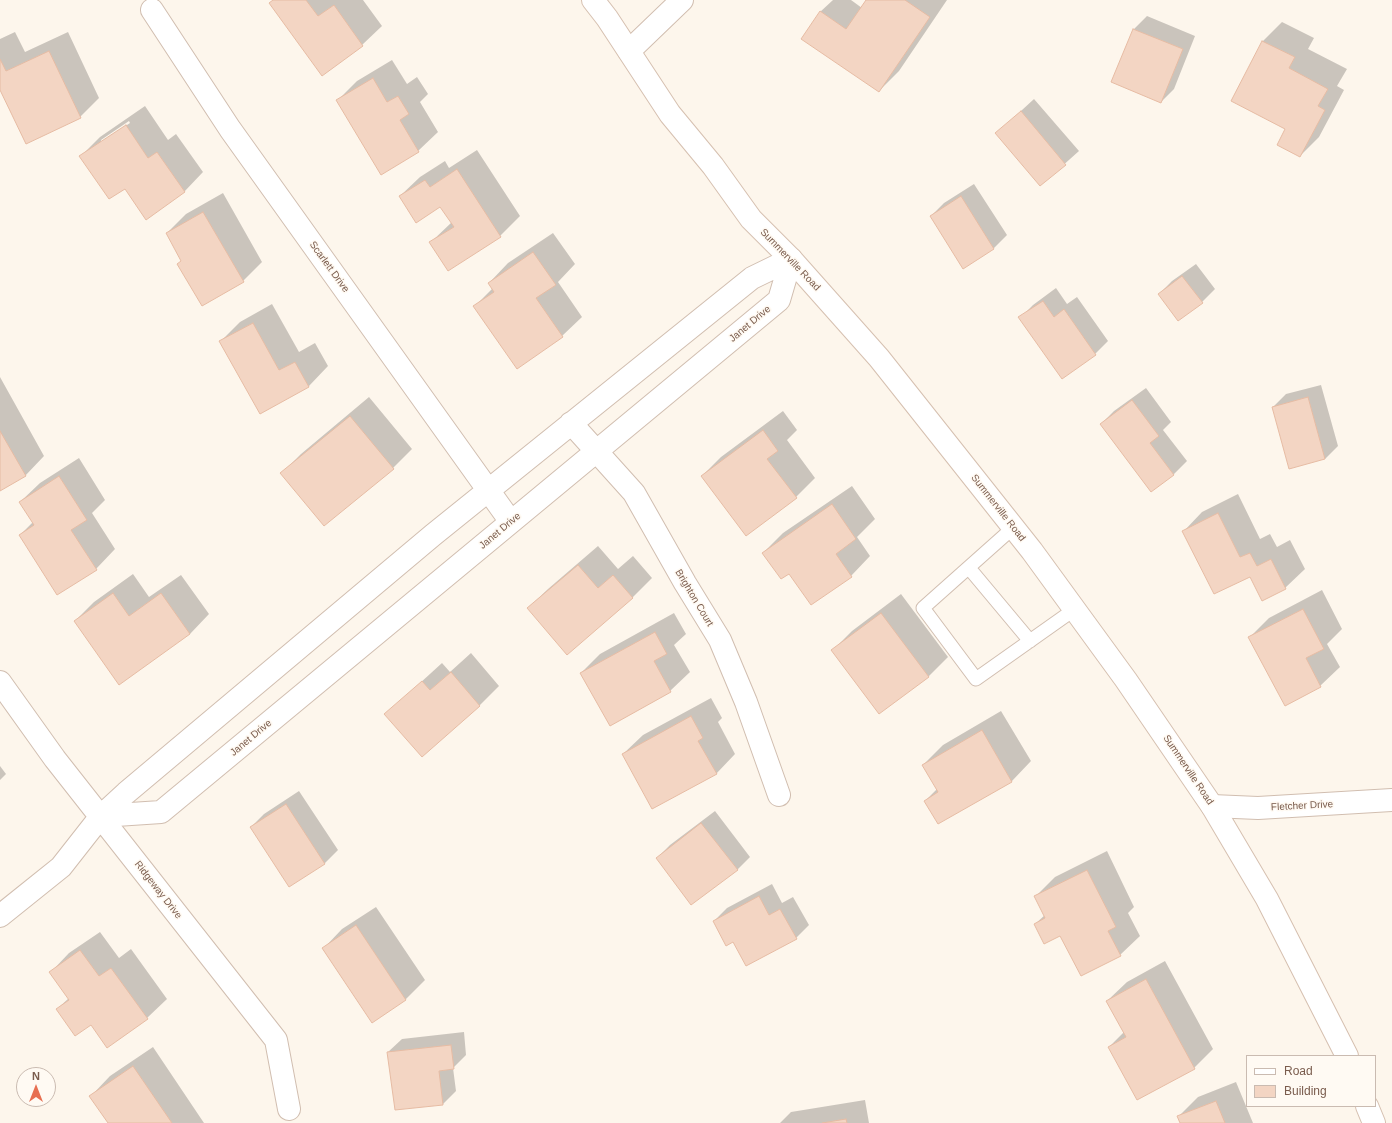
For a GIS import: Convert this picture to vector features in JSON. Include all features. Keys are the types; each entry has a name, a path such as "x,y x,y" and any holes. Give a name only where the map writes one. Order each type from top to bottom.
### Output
{"street":[{"name":"Summerville Road","path":"593,0 607,18 670,114 713,166 751,219 791,259 880,358 1014,527 1075,608 1212,806 1268,899 1346,1055"},
{"path":"629,51 682,0"},
{"name":"Scarlett Drive","path":"152,10 230,129 510,522"},
{"path":"0,916 61,867 101,816 126,793 421,545 489,492 752,278 791,259"},
{"name":"Janet Drive","path":"101,816 161,812 510,522 597,453 779,300 791,259"},
{"name":"Brighton Court","path":"572,423 634,493 685,583 720,640 746,702 779,795"},
{"name":"Ridgeway Drive","path":"0,682 55,760 101,816 276,1040 289,1109"},
{"name":"Fletcher Drive","path":"1212,806 1258,808 1392,800"},
{"path":"1367,1107 1374,1123"}],"lane":[{"path":"1014,527 923,608 976,679 1075,608"},
{"path":"969,568 1030,641"}],"building":[{"path":"273,0 306,0 318,16 334,5 363,46 322,76 269,3"},
{"path":"866,0 905,0 930,17 879,92 801,39 820,11 846,29"},
{"path":"1133,29 1183,49 1161,103 1111,82"},
{"path":"1262,41 1295,57 1289,68 1328,89 1318,106 1325,110 1300,157 1277,145 1285,129 1231,101"},
{"path":"49,51 81,118 26,144 0,90 0,59 6,71"},
{"path":"373,78 387,102 398,96 409,114 400,120 419,152 381,175 336,100"},
{"path":"1021,111 1066,165 1040,186 995,133"},
{"path":"126,125 148,158 157,152 185,192 146,220 125,189 109,199 79,156"},
{"path":"457,169 501,237 448,271 429,242 454,227 440,207 416,223 399,196 425,180 430,187"},
{"path":"961,196 994,249 963,269 930,216"},
{"path":"203,212 244,282 202,306 177,264 181,261 166,233"},
{"path":"533,252 556,285 536,298 563,337 517,369 473,306 494,292 488,283"},
{"path":"1182,276 1203,303 1178,321 1158,294"},
{"path":"1043,301 1054,317 1064,309 1096,355 1062,379 1018,317"},
{"path":"253,323 279,370 295,362 309,387 260,414 219,341"},
{"path":"1308,397 1325,459 1289,469 1272,407"},
{"path":"1132,400 1159,436 1150,443 1174,475 1151,492 1100,424"},
{"path":"350,416 394,469 324,526 280,473"},
{"path":"763,430 778,451 767,459 797,498 746,536 701,476"},
{"path":"0,431 26,476 0,491"},
{"path":"59,476 87,520 71,530 97,570 57,595 19,535 34,525 19,502"},
{"path":"832,504 856,539 836,554 852,577 811,605 789,574 781,579 762,553"},
{"path":"1218,513 1240,557 1250,553 1257,566 1271,559 1286,589 1262,601 1250,577 1214,594 1182,531"},
{"path":"578,565 598,588 613,575 633,598 567,655 527,608"},
{"path":"113,593 129,616 161,593 190,634 119,685 74,621"},
{"path":"1303,609 1324,649 1306,658 1321,687 1285,706 1248,637"},
{"path":"881,613 929,677 879,714 831,650"},
{"path":"655,632 667,654 654,661 671,692 610,726 580,673"},
{"path":"451,672 480,706 422,757 384,714 422,681 430,690"},
{"path":"691,716 703,738 698,741 717,774 652,809 622,754"},
{"path":"982,730 1012,782 938,824 924,801 938,792 922,765"},
{"path":"286,804 325,864 289,887 250,827"},
{"path":"701,823 738,870 691,905 656,858"},
{"path":"1087,870 1116,927 1108,931 1121,956 1081,976 1060,936 1044,944 1034,924 1045,918 1034,896"},
{"path":"759,896 769,915 780,909 797,939 746,966 733,942 726,946 713,921"},
{"path":"356,925 406,1000 372,1023 322,948"},
{"path":"80,950 99,976 111,968 148,1019 107,1048 91,1025 75,1036 56,1009 69,1000 49,972"},
{"path":"1146,979 1195,1069 1137,1100 1108,1047 1126,1037 1106,1001"},
{"path":"451,1045 454,1069 439,1071 443,1105 395,1110 387,1052"},
{"path":"133,1066 172,1123 108,1123 89,1096"},
{"path":"1216,1101 1225,1123 1180,1123 1177,1116"},
{"path":"846,1119 847,1123 822,1123"}]}
